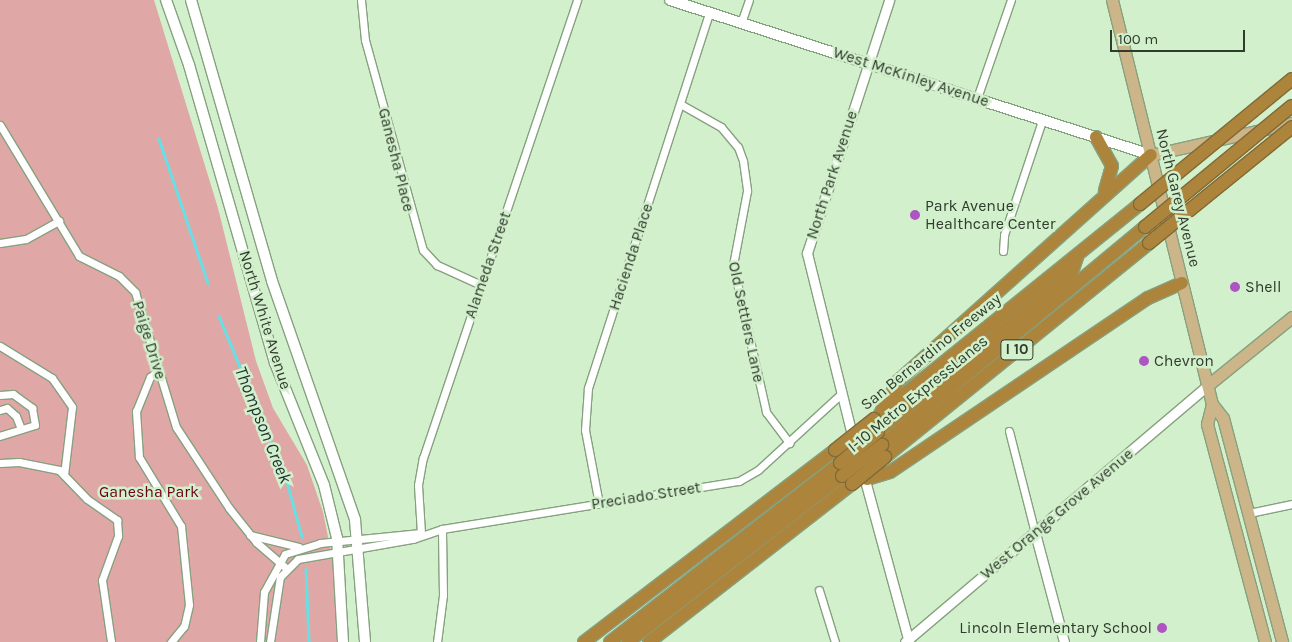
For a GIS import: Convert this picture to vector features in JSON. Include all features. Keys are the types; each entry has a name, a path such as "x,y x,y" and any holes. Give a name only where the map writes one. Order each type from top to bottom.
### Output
{"highway":[{"name":"San Bernardino Freeway","path":"584,642 835,450 1078,255 1292,79"},
{"name":"I-10 Metro ExpressLanes","path":"884,451 1146,227 1292,106"},
{"name":"I 10","path":"649,642 845,478 884,451 1149,243 1292,127"},
{"path":"1096,137 1112,166 1112,179 1102,195"},
{"path":"877,416 898,381 1102,195 1151,155"},
{"name":"I-10 Metro ExpressLanes","path":"628,642 845,478 878,432 1071,275 1078,255"},
{"path":"845,478 890,472 1140,303 1182,283"},
{"name":"I-10 Metro ExpressLanes","path":"610,642 845,478"}],"main road":[{"name":"North White Avenue","path":"166,0 189,65 275,363 324,485 337,541 343,642"},
{"name":"North White Avenue","path":"191,0 272,281 355,520 365,642"},
{"name":"West McKinley Avenue","path":"670,0 1151,155"},
{"name":"North Garey Avenue","path":"1112,0 1208,385 1212,404 1207,424 1265,642"},
{"path":"1151,155 1292,123"},
{"path":"1208,385 1292,317"},
{"name":"North Garey Avenue","path":"1212,404 1223,418 1282,642"}],"street":[{"name":"Ganesha Place","path":"361,0 365,40 423,250 437,265 482,285"},
{"name":"Alameda Street","path":"421,533 418,485 423,458 577,0"},
{"path":"741,23 749,0"},
{"name":"North Park Avenue","path":"889,0 807,253 841,394 907,641"},
{"path":"976,98 1011,0"},
{"name":"Hacienda Place","path":"599,504 585,430 588,388 682,105 709,14"},
{"name":"Old Settlers Lane","path":"682,105 721,127 738,147 743,161 747,191 733,265 766,412 789,444"},
{"path":"1003,251 1042,121"},
{"name":"Paige Drive","path":"0,125 79,256 119,276 135,292 176,427 189,449 250,535 286,568"},
{"path":"0,243 26,239 59,221"},
{"path":"0,346 52,378 72,407 62,456 64,475"},
{"path":"159,370 150,377 136,411 139,457 182,526 189,605 184,626 171,642"},
{"name":"West Orange Grove Avenue","path":"907,641 1208,385"},
{"path":"0,395 13,394 32,408 35,425 0,436"},
{"name":"Preciado Street","path":"286,568 313,554 358,549 421,533 739,481 789,444 841,394"},
{"path":"0,410 7,408 16,416 21,429"},
{"path":"1009,431 1064,642"},
{"path":"0,463 48,466 64,475 87,499 111,513 119,526 102,580 112,642"},
{"path":"1248,513 1292,504"},
{"path":"437,642 443,595 442,529"},
{"name":"Preciado Street","path":"302,547 357,538 421,533"},
{"path":"250,535 302,547"},
{"path":"260,642 264,592 278,561 302,547"},
{"path":"270,642 276,597 286,568"},
{"path":"819,590 835,642"}],"green space":[{"name":"Ganesha Park","path":"0,0 154,0 218,208 256,361 273,408 307,465 323,512 334,566 337,642 0,642"}],"waterway":[{"name":"Thompson Creek","path":"159,139 208,283"},
{"name":"Thompson Creek","path":"219,316 286,478 302,537"},
{"name":"Thompson Creek","path":"306,569 309,642"}],"place":[{"name":"Park Avenue Healthcare Center","path":"915,215"},
{"name":"Shell","path":"1235,287"},
{"name":"Chevron","path":"1144,361"},
{"name":"Lincoln Elementary School","path":"1162,628"}]}
